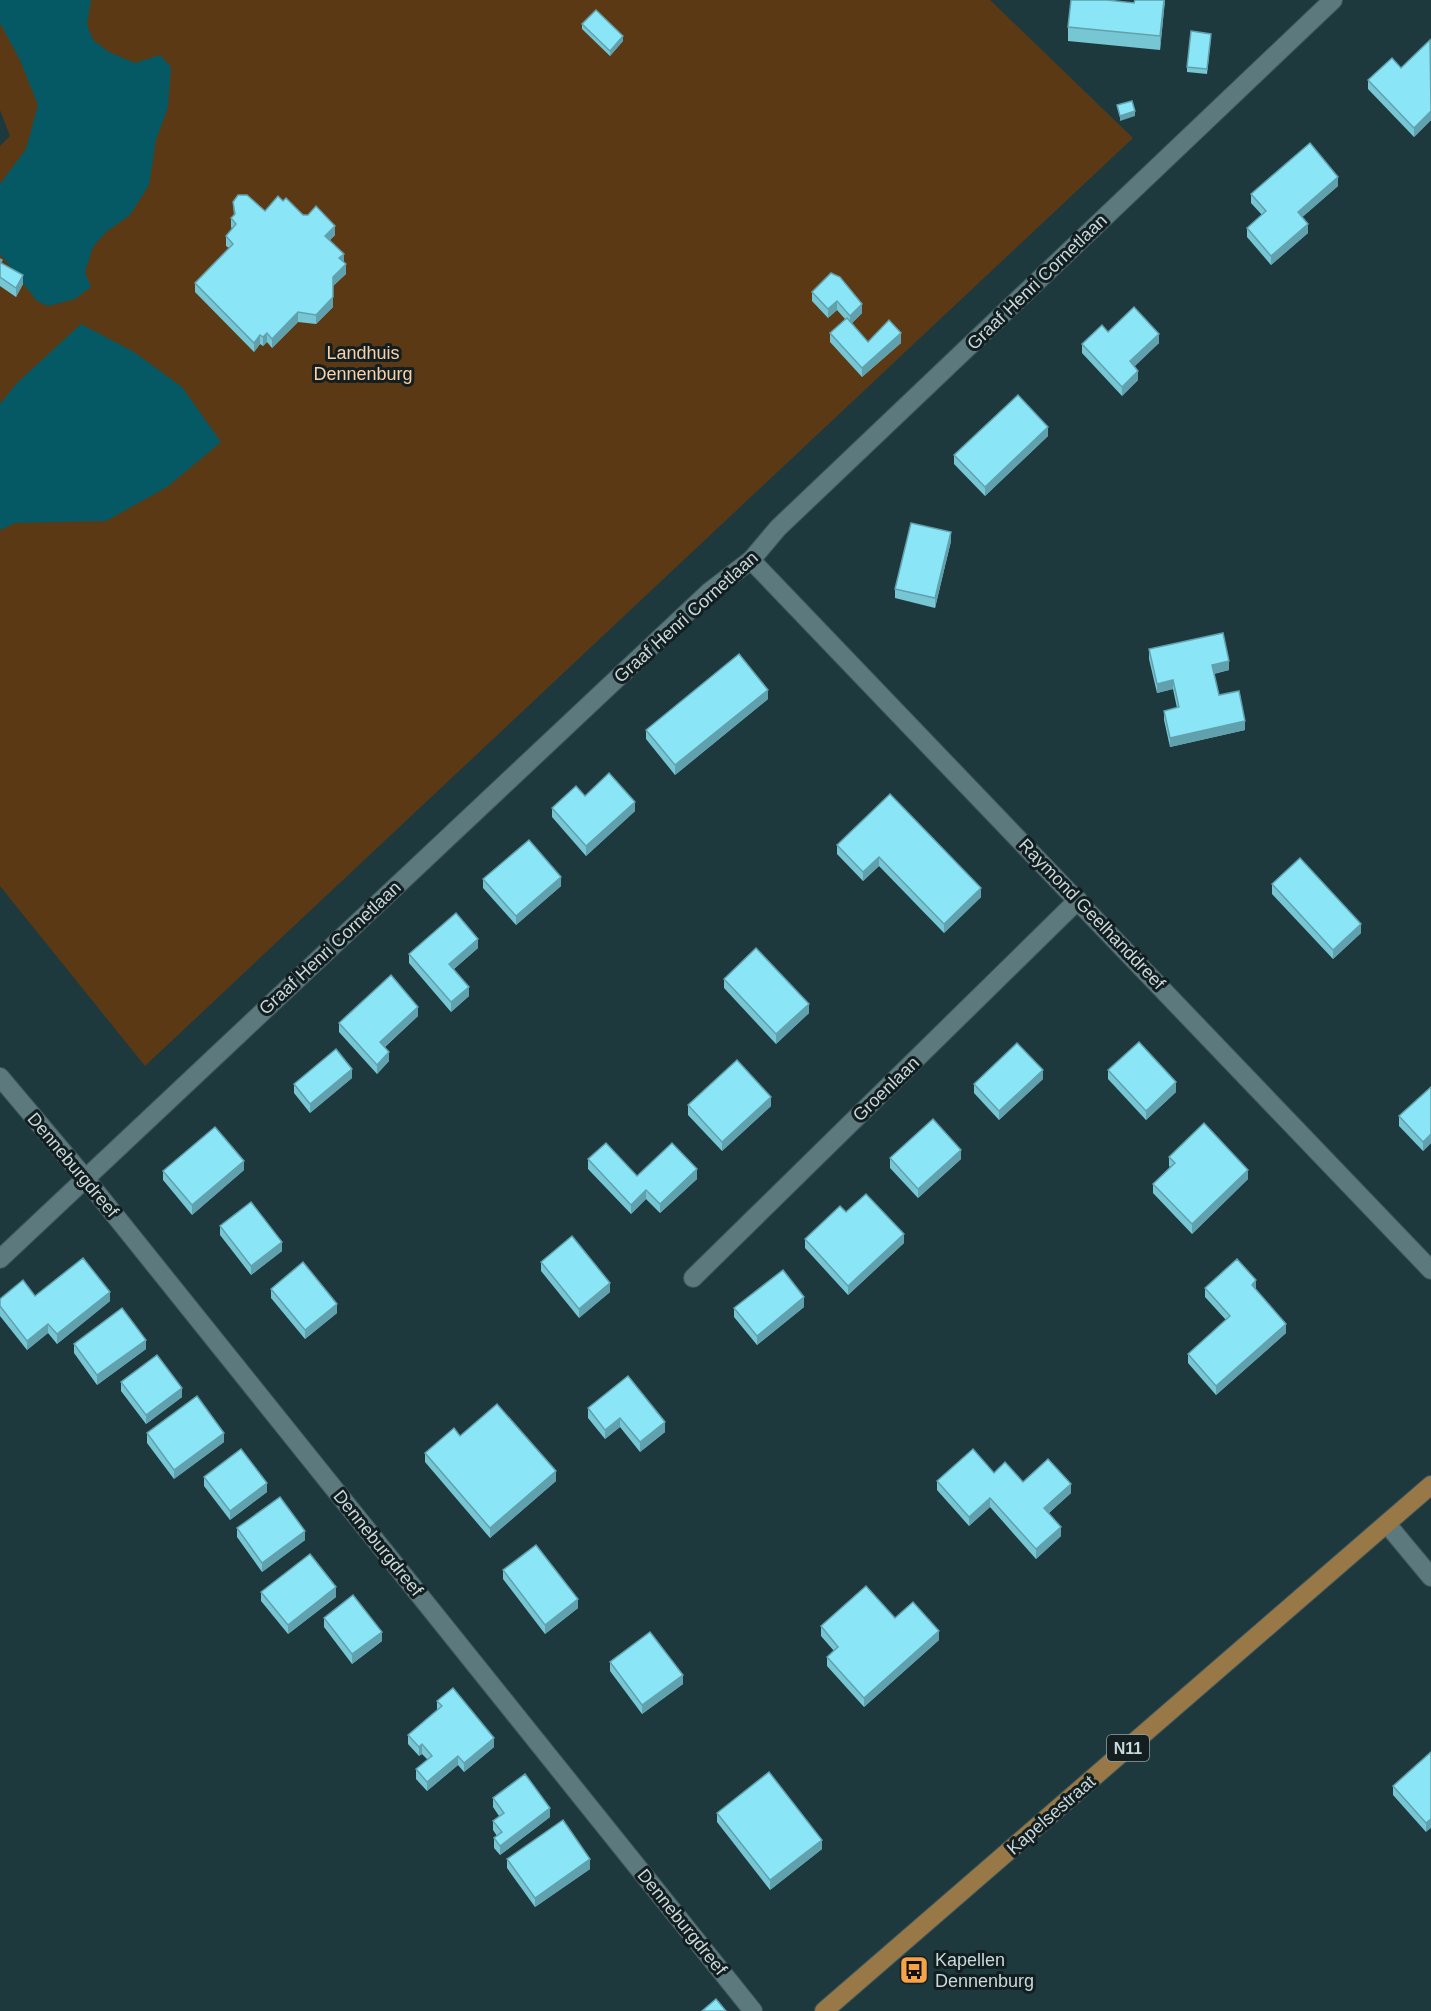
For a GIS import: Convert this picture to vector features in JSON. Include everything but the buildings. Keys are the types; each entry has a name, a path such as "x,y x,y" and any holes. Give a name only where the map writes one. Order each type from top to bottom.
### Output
{"main road":[{"name":"Kapelsestraat","path":"824,2011 1431,1485"}],"street":[{"name":"Graaf Henri Cornetlaan","path":"0,1258 709,592 751,560 778,528 1334,0"},
{"name":"Raymond Geelhanddreef","path":"751,560 1431,1270"},
{"name":"Groenlaan","path":"693,1278 1078,900"},
{"name":"Denneburgdreef","path":"0,1077 85,1178 753,2011"},
{"path":"1387,1524 1431,1577"}],"green space":[{"name":"Landhuis Dennenburg","path":"0,0 990,0 1133,138 145,1066 0,886 0,146 10,136 0,110"}],"water":[{"path":"0,0 91,0 87,24 93,40 109,52 135,63 160,55 171,67 168,107 156,140 149,185 130,215 106,232 93,247 85,272 91,287 75,299 48,306 37,301 0,254 0,184 26,149 38,105 20,60 0,23"},
{"path":"81,324 134,352 182,387 221,442 167,487 106,521 15,523 0,530 0,404 17,383"}],"place":[{"name":"Kapellen Dennenburg","path":"914,1970"}]}
